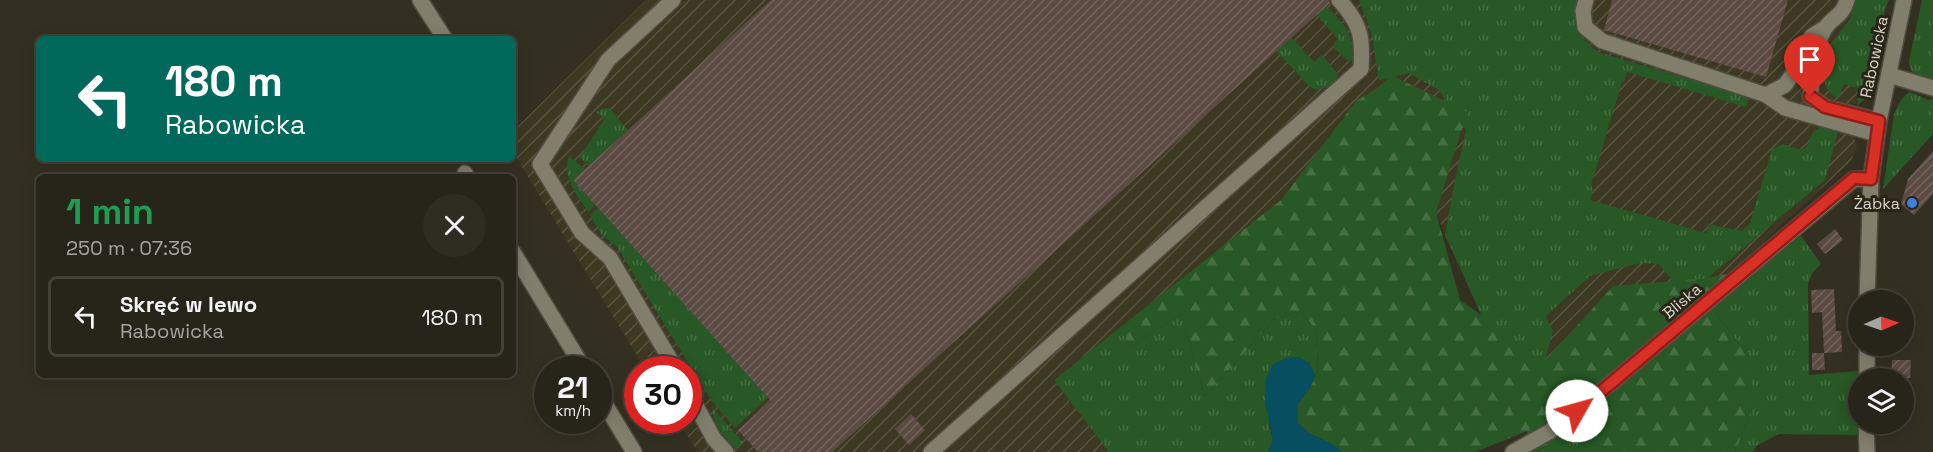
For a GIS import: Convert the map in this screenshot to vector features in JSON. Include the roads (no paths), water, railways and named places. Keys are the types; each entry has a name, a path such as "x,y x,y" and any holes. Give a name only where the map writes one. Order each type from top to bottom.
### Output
{"street":[{"path":"420,0 443,36"},
{"path":"668,356 610,258 582,233 540,164 608,60 673,0"},
{"path":"931,452 1361,69 1362,43 1352,15 1339,0"},
{"path":"1586,0 1583,11 1585,27 1602,41 1766,95 1785,108 1878,128"},
{"path":"1766,95 1785,86 1803,48 1812,36 1844,11 1847,0"},
{"name":"Rabowicka","path":"1867,290 1871,179 1878,128 1904,0"},
{"path":"1824,28 1815,58 1810,96 1825,107 1878,128"},
{"path":"1889,75 1933,88"},
{"name":"Bliska","path":"1513,452 1549,432 1610,384 1854,178 1871,179"},
{"path":"516,257 576,356"},
{"path":"612,416 634,452"},
{"path":"702,417 714,439 726,452"}],"water":[{"path":"1299,357 1309,363 1315,375 1310,388 1298,404 1298,423 1309,433 1332,444 1342,452 1268,452 1273,440 1265,402 1266,379 1272,365 1286,358"}],"place":[{"name":"Żabka","path":"1912,203"}]}
